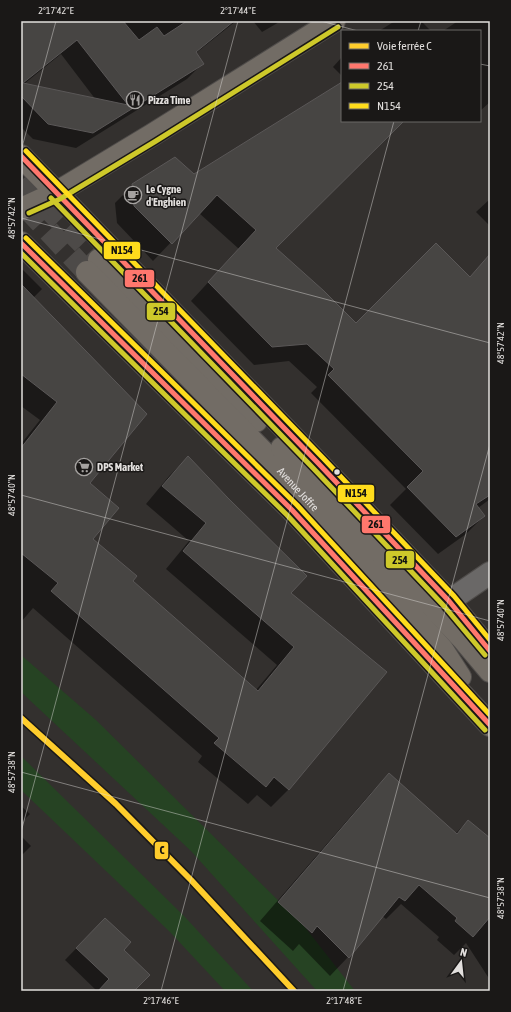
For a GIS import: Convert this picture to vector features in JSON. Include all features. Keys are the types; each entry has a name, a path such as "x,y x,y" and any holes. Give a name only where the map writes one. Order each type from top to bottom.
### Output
{"main road":[{"path":"21,209 56,193 334,21"},
{"path":"21,156 324,469 449,601 490,651"},
{"name":"Avenue Joffre","path":"21,243 292,510 490,724"},
{"name":"Avenue Joffre","path":"490,671 463,640 283,448 93,266 355,551 442,649 490,724"}],"street":[{"path":"449,601 490,573"}],"green space":[{"path":"21,655 96,720 304,926 355,991 317,991 191,851 21,692"},
{"path":"21,756 185,917 253,991 225,991 170,932 21,790"}],"building":[{"path":"21,21 123,21 139,40 157,27 164,36 187,21 234,21 196,52 204,64 93,133 48,124 21,96","holes":["77,40 128,105 23,83"]},
{"path":"341,83 341,122 403,122 276,248 324,291 356,323 436,243 470,277 490,254 490,495 476,504 485,516 456,537 407,487 423,471 328,375 334,369 307,344 272,347 208,282 256,230 217,195 172,244 134,206 132,184 175,157 194,174"},
{"path":"21,284 147,414 90,483 119,508 93,539 137,576 133,581 258,691 294,647 183,551 206,523 162,486 188,456 307,576 291,593 387,672 289,790 274,777 266,787 214,743 219,738 51,591 58,583 21,553 21,448 57,402 21,374"},
{"path":"389,773 457,834 468,820 490,838 490,917 473,937 455,921 457,918 419,885 405,901 399,897 349,958 317,926 312,933 278,902"},
{"path":"105,918 131,942 124,950 150,975 134,991 98,991 109,979 76,948"}],"tunnel":[{"path":"21,181 99,260"},
{"path":"26,207 87,272"}],"rail line":[{"name":"C","path":"21,718 116,804 191,880 294,991"}],"transit line":[{"name":"254","path":"29,213 60,199 338,27"},
{"name":"N154","path":"26,151 323,458 454,596 490,640"},
{"name":"261","path":"21,156 318,463 449,601 490,651"},
{"name":"254","path":"51,198 313,468 444,606 485,655"},
{"name":"N154","path":"26,238 297,505 490,715"},
{"name":"261","path":"21,243 292,510 490,725"},
{"name":"254","path":"21,253 287,515 485,730"}],"place":[{"name":"Pizza Time","path":"135,100"},
{"name":"Le Cygne d'Enghien","path":"133,195"},
{"name":"DPS Market","path":"84,467"}]}
